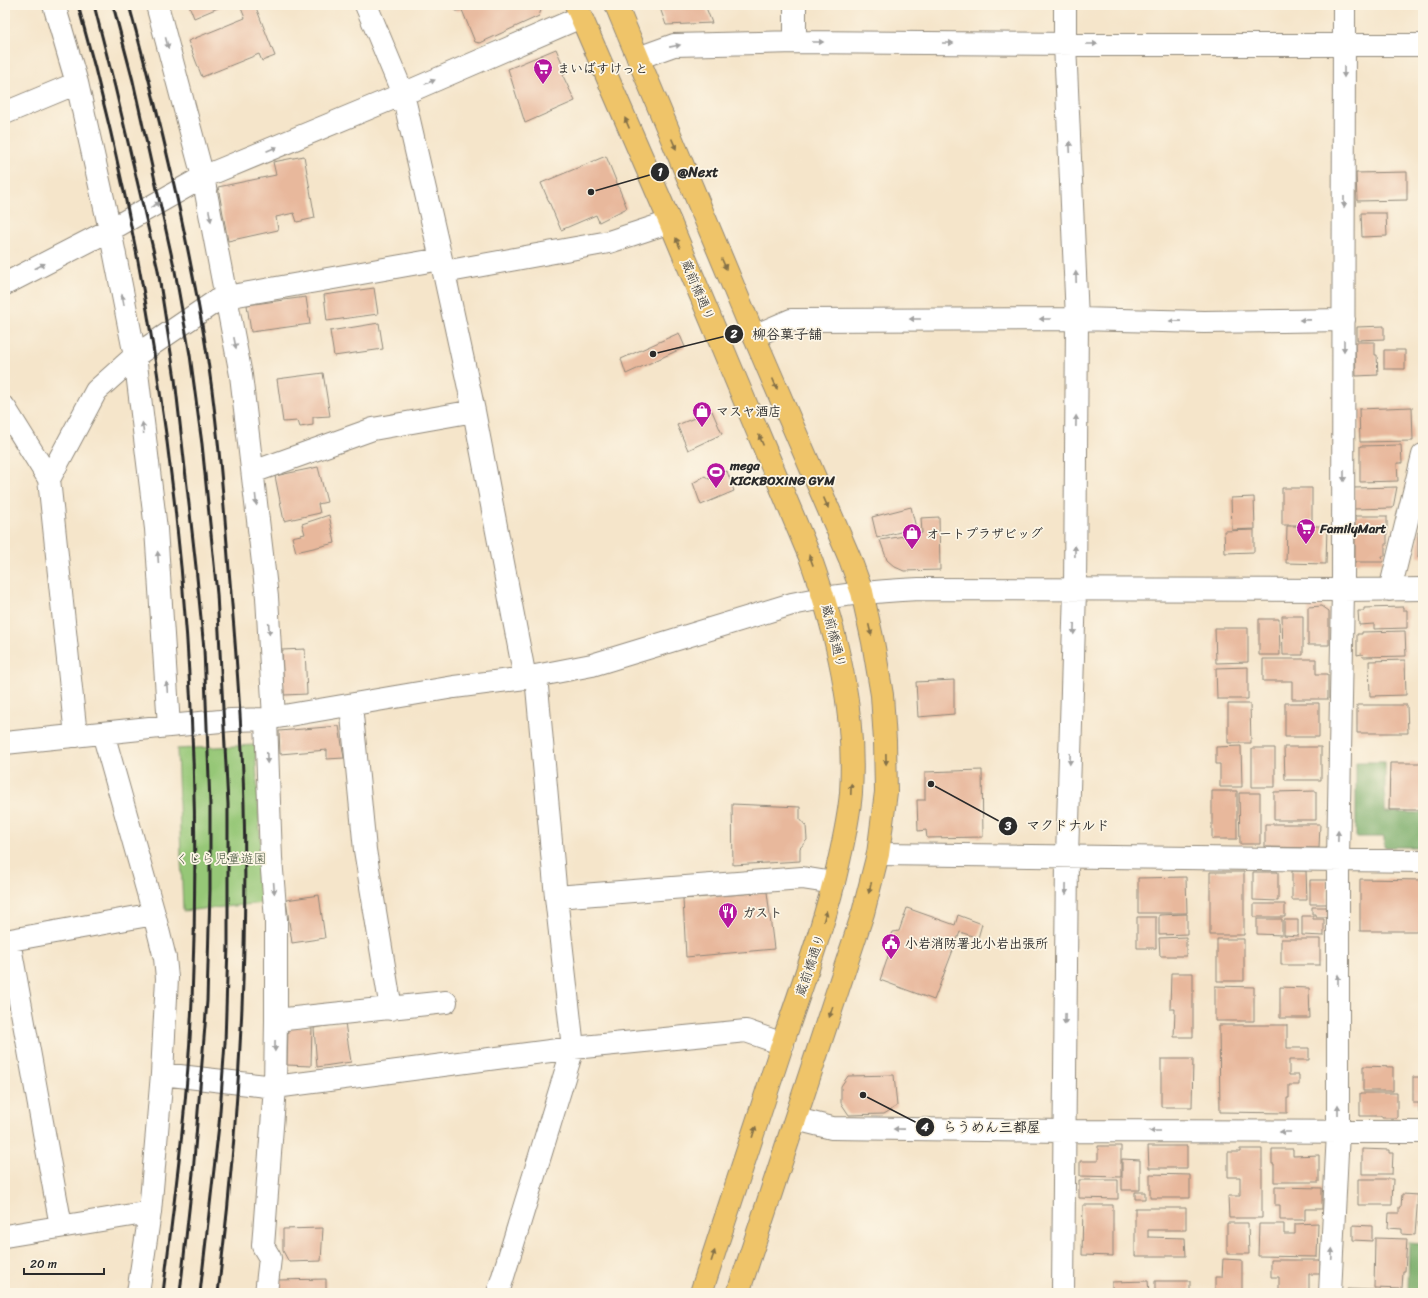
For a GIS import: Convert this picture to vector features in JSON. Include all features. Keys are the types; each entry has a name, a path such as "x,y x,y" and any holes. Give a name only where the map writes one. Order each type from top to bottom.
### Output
{"main road":[{"path":"616,5 754,336 847,552 862,592 882,694 886,792 878,854 863,913 738,1293"},
{"name":"蔵前橋通り","path":"579,11 670,222 804,542 824,597 842,669 848,708 852,759 851,794 846,832 834,883 822,927 782,1044 701,1293"}],"street":[{"path":"54,5 77,83 110,230 134,356 156,529 170,726"},
{"path":"157,5 203,177 241,375 267,597 272,858 276,920 276,1020 275,1087 263,1246 270,1258 266,1293"},
{"path":"366,5 403,94 443,265 530,677 573,1048 498,1293"},
{"path":"795,5 795,42"},
{"path":"1063,1293 1067,857 1075,590 1078,319 1065,44 1065,5"},
{"path":"1330,1293 1338,1132 1338,860 1344,590 1344,5"},
{"path":"5,284 110,230 203,177 403,94 579,11"},
{"path":"638,58 674,45 795,42 1344,45 1423,44"},
{"path":"5,113 77,83"},
{"path":"49,480 96,392 134,356 216,301 226,297 609,242 670,222"},
{"path":"754,336 790,320 1078,319 1204,322 1344,320"},
{"path":"5,408 49,480 76,736"},
{"path":"253,472 373,429 474,411"},
{"path":"1390,590 1423,454"},
{"path":"5,743 231,720 270,718 454,687 530,677 592,665 755,614 792,604 824,597 862,592 919,589 1423,589"},
{"path":"351,704 365,850 391,1008"},
{"path":"103,733 154,914 165,958 167,978 162,1074 150,1212 138,1293"},
{"path":"878,854 1423,860"},
{"path":"556,897 802,878 834,883"},
{"path":"61,1226 7,941 154,914"},
{"path":"276,1020 446,1002"},
{"path":"162,1074 275,1087 573,1048 746,1031 782,1044"},
{"path":"796,1119 832,1128 1064,1131 1423,1132"},
{"path":"5,1236 150,1212"}],"green space":[{"name":"くじら児童遊園","path":"255,745 264,903 183,911 177,749"},
{"path":"1356,762 1385,762 1385,812 1423,813 1423,847 1384,847 1384,837 1356,837"},
{"path":"1409,1243 1423,1244 1423,1293 1408,1293"}],"building":[{"path":"189,5 225,5 194,18"},
{"path":"255,5 275,56 262,61 259,54 202,77 188,41 245,18 241,8"},
{"path":"453,5 542,5 542,7 539,16 480,43 475,42 462,10 456,11"},
{"path":"659,5 705,5 712,23 666,25"},
{"path":"556,49 566,72 563,76 575,101 525,123 508,69"},
{"path":"304,156 315,218 297,222 294,213 276,217 278,230 228,241 218,187 276,175 273,162"},
{"path":"606,156 627,208 599,222 596,215 561,230 541,183"},
{"path":"1407,172 1407,200 1357,201 1356,173"},
{"path":"1361,213 1386,213 1387,236 1362,237"},
{"path":"374,288 378,314 327,321 324,295"},
{"path":"306,297 310,324 251,332 247,305"},
{"path":"379,323 383,349 334,356 330,331"},
{"path":"1384,326 1384,339 1357,340 1357,327"},
{"path":"679,333 685,347 626,374 621,359"},
{"path":"1355,342 1375,342 1378,375 1356,376"},
{"path":"1384,350 1405,350 1405,369 1384,369"},
{"path":"323,373 330,416 313,417 313,425 300,427 298,421 283,422 277,379"},
{"path":"1412,407 1413,441 1360,442 1359,409"},
{"path":"712,411 722,434 688,450 677,425"},
{"path":"1401,445 1402,463 1397,463 1398,481 1360,482 1360,446"},
{"path":"318,467 327,502 318,504 320,513 284,521 275,476"},
{"path":"727,471 734,491 701,505 693,483 705,476 709,479"},
{"path":"1397,487 1393,508 1354,509 1354,488"},
{"path":"1282,488 1312,488 1312,525 1282,525"},
{"path":"1254,497 1255,529 1232,530 1231,498"},
{"path":"911,507 916,528 877,538 872,517"},
{"path":"329,515 335,543 296,552 292,537 305,534 302,524"},
{"path":"1355,516 1387,516 1387,544 1385,544 1385,556 1382,556 1383,562 1355,562"},
{"path":"939,517 940,570 904,571 895,567 887,560 880,540 922,533 921,518"},
{"path":"1287,526 1327,526 1326,564 1286,563"},
{"path":"1254,530 1254,552 1225,553 1224,531"},
{"path":"1418,532 1423,532 1423,557 1418,557"},
{"path":"1322,606 1329,611 1329,645 1308,645 1308,607"},
{"path":"1403,607 1403,610 1407,610 1407,628 1374,629 1374,624 1359,625 1358,611 1364,611 1364,608"},
{"path":"1282,616 1303,616 1303,655 1283,655"},
{"path":"1259,619 1279,619 1280,655 1259,655"},
{"path":"1215,628 1248,628 1248,662 1216,663"},
{"path":"1405,631 1406,656 1363,657 1362,654 1357,655 1357,634 1362,634 1362,632"},
{"path":"305,649 307,694 284,695 282,650"},
{"path":"1263,659 1316,659 1316,674 1328,674 1328,699 1292,699 1292,681 1263,681"},
{"path":"1405,660 1406,695 1370,696 1369,661"},
{"path":"1248,667 1248,699 1217,699 1216,668"},
{"path":"954,680 954,714 918,717 916,682"},
{"path":"1285,703 1319,703 1319,737 1285,737"},
{"path":"1228,704 1250,704 1251,743 1228,743"},
{"path":"1357,705 1407,705 1408,733 1357,733"},
{"path":"339,726 344,758 327,759 327,750 280,754 279,731"},
{"path":"1241,746 1242,787 1220,787 1220,764 1216,764 1216,747"},
{"path":"1284,747 1321,747 1321,780 1285,780"},
{"path":"1252,748 1275,748 1275,787 1252,787"},
{"path":"1390,763 1423,763 1423,810 1389,810"},
{"path":"982,770 983,837 927,838 926,830 918,831 917,800 925,800 925,772"},
{"path":"1212,791 1237,791 1237,839 1212,839"},
{"path":"1316,791 1316,820 1274,820 1274,792"},
{"path":"1239,793 1260,793 1260,844 1240,844"},
{"path":"732,804 800,807 800,819 806,826 807,840 800,848 800,861 733,865"},
{"path":"1265,824 1320,824 1319,848 1265,847"},
{"path":"1292,871 1306,871 1307,900 1292,900"},
{"path":"1210,872 1244,872 1244,935 1210,935"},
{"path":"1253,872 1278,872 1278,901 1253,900"},
{"path":"1186,877 1187,913 1138,913 1138,878"},
{"path":"1360,879 1423,880 1423,931 1360,931"},
{"path":"1310,880 1327,880 1327,904 1310,904"},
{"path":"767,892 774,949 686,957 683,899"},
{"path":"319,895 325,938 292,943 286,900"},
{"path":"1254,904 1285,904 1285,917 1254,917"},
{"path":"1312,907 1329,907 1329,917 1316,917 1316,914 1312,914"},
{"path":"907,908 955,925 958,915 982,924 978,938 960,932 934,1000 880,980 889,954 887,946 893,932 899,931"},
{"path":"1187,914 1187,934 1159,935 1159,915"},
{"path":"1302,916 1313,916 1313,919 1324,919 1324,936 1302,935"},
{"path":"1137,917 1156,917 1156,948 1137,948"},
{"path":"1257,919 1282,919 1282,935 1257,934"},
{"path":"1284,920 1298,920 1298,936 1284,935"},
{"path":"1186,937 1186,956 1160,956 1159,938"},
{"path":"1217,939 1244,939 1244,981 1217,981"},
{"path":"1281,939 1320,939 1320,965 1281,965"},
{"path":"1171,973 1193,973 1193,1037 1174,1037 1175,1009 1170,1009"},
{"path":"1215,986 1254,987 1254,1021 1215,1021"},
{"path":"1280,987 1309,988 1310,1018 1280,1018"},
{"path":"345,1023 351,1062 317,1067 314,1028"},
{"path":"1219,1025 1287,1025 1287,1048 1309,1048 1309,1060 1289,1060 1289,1075 1299,1075 1299,1085 1289,1085 1287,1113 1220,1112"},
{"path":"288,1027 312,1027 311,1066 287,1065"},
{"path":"1161,1059 1193,1059 1192,1107 1161,1107"},
{"path":"1363,1066 1393,1067 1393,1091 1363,1091"},
{"path":"894,1075 897,1106 884,1114 849,1115 841,1103 841,1086 848,1076"},
{"path":"1413,1077 1423,1077 1423,1113 1419,1113 1419,1103 1413,1103"},
{"path":"1360,1093 1397,1093 1397,1118 1360,1116"},
{"path":"1098,1146 1121,1146 1121,1177 1080,1176 1080,1161 1098,1161"},
{"path":"1148,1146 1187,1146 1187,1168 1149,1168"},
{"path":"1240,1149 1262,1149 1262,1218 1229,1218 1228,1196 1240,1196 1240,1177 1228,1177 1228,1152 1240,1152"},
{"path":"1272,1149 1293,1149 1293,1156 1319,1155 1319,1182 1274,1182"},
{"path":"1362,1149 1389,1150 1389,1153 1393,1153 1392,1174 1362,1174"},
{"path":"1122,1159 1140,1160 1140,1190 1122,1190"},
{"path":"1150,1174 1190,1175 1190,1198 1150,1198"},
{"path":"1358,1179 1393,1179 1392,1205 1358,1205"},
{"path":"1079,1180 1118,1180 1118,1199 1079,1198"},
{"path":"1275,1187 1322,1188 1322,1209 1305,1209 1305,1220 1280,1220 1280,1205 1275,1205"},
{"path":"1135,1192 1145,1192 1145,1199 1135,1199"},
{"path":"1402,1194 1418,1195 1415,1235 1402,1234 1402,1229 1388,1228 1389,1213 1399,1213"},
{"path":"1083,1205 1113,1205 1113,1256 1082,1255"},
{"path":"1135,1208 1186,1208 1186,1230 1148,1230 1148,1237 1185,1238 1186,1256 1135,1256"},
{"path":"1227,1223 1248,1223 1249,1254 1227,1254"},
{"path":"1318,1223 1317,1257 1258,1256 1259,1224 1284,1224 1284,1234 1295,1234 1295,1224"},
{"path":"1353,1225 1372,1226 1372,1241 1353,1240"},
{"path":"323,1228 321,1261 289,1262 283,1251 283,1229"},
{"path":"1375,1238 1407,1239 1402,1289 1374,1288"},
{"path":"1223,1259 1242,1260 1242,1293 1215,1293 1215,1277 1222,1277"},
{"path":"1271,1260 1320,1260 1320,1274 1309,1274 1309,1292 1279,1292 1279,1277 1271,1277"},
{"path":"326,1279 326,1293 277,1293 278,1280"},
{"path":"1148,1281 1149,1293 1112,1293 1112,1282"},
{"path":"1155,1281 1190,1281 1190,1293 1155,1293"},
{"path":"1347,1289 1375,1290 1375,1293 1347,1293"}],"railway":[{"path":"78,5 109,126 136,249 157,373 174,498 186,624 193,750 195,876 192,1001 184,1110 163,1293"},
{"path":"94,5 158,270 175,379 204,649 210,805 210,890 207,1001 193,1173 180,1293"},
{"path":"113,5 133,81 175,271 190,355 202,444 217,594 228,804 228,945 225,1043 219,1125 200,1293"},
{"path":"129,5 171,170 197,294 213,394 234,628 242,746 244,804 245,865 243,988 236,1110 218,1293"}],"place":[{"name":"まいばすけっと","path":"543,85"},
{"name":"@Next","path":"591,192"},
{"name":"柳谷菓子舗","path":"653,354"},
{"name":"マスヤ酒店","path":"702,428"},
{"name":"mega KICKBOXING GYM","path":"716,489"},
{"name":"FamilyMart","path":"1306,545"},
{"name":"オートプラザビッグ","path":"912,550"},
{"name":"マクドナルド","path":"931,784"},
{"name":"ガスト","path":"728,929"},
{"name":"小岩消防署北小岩出張所","path":"891,960"},
{"name":"らうめん三都屋","path":"863,1095"}]}
